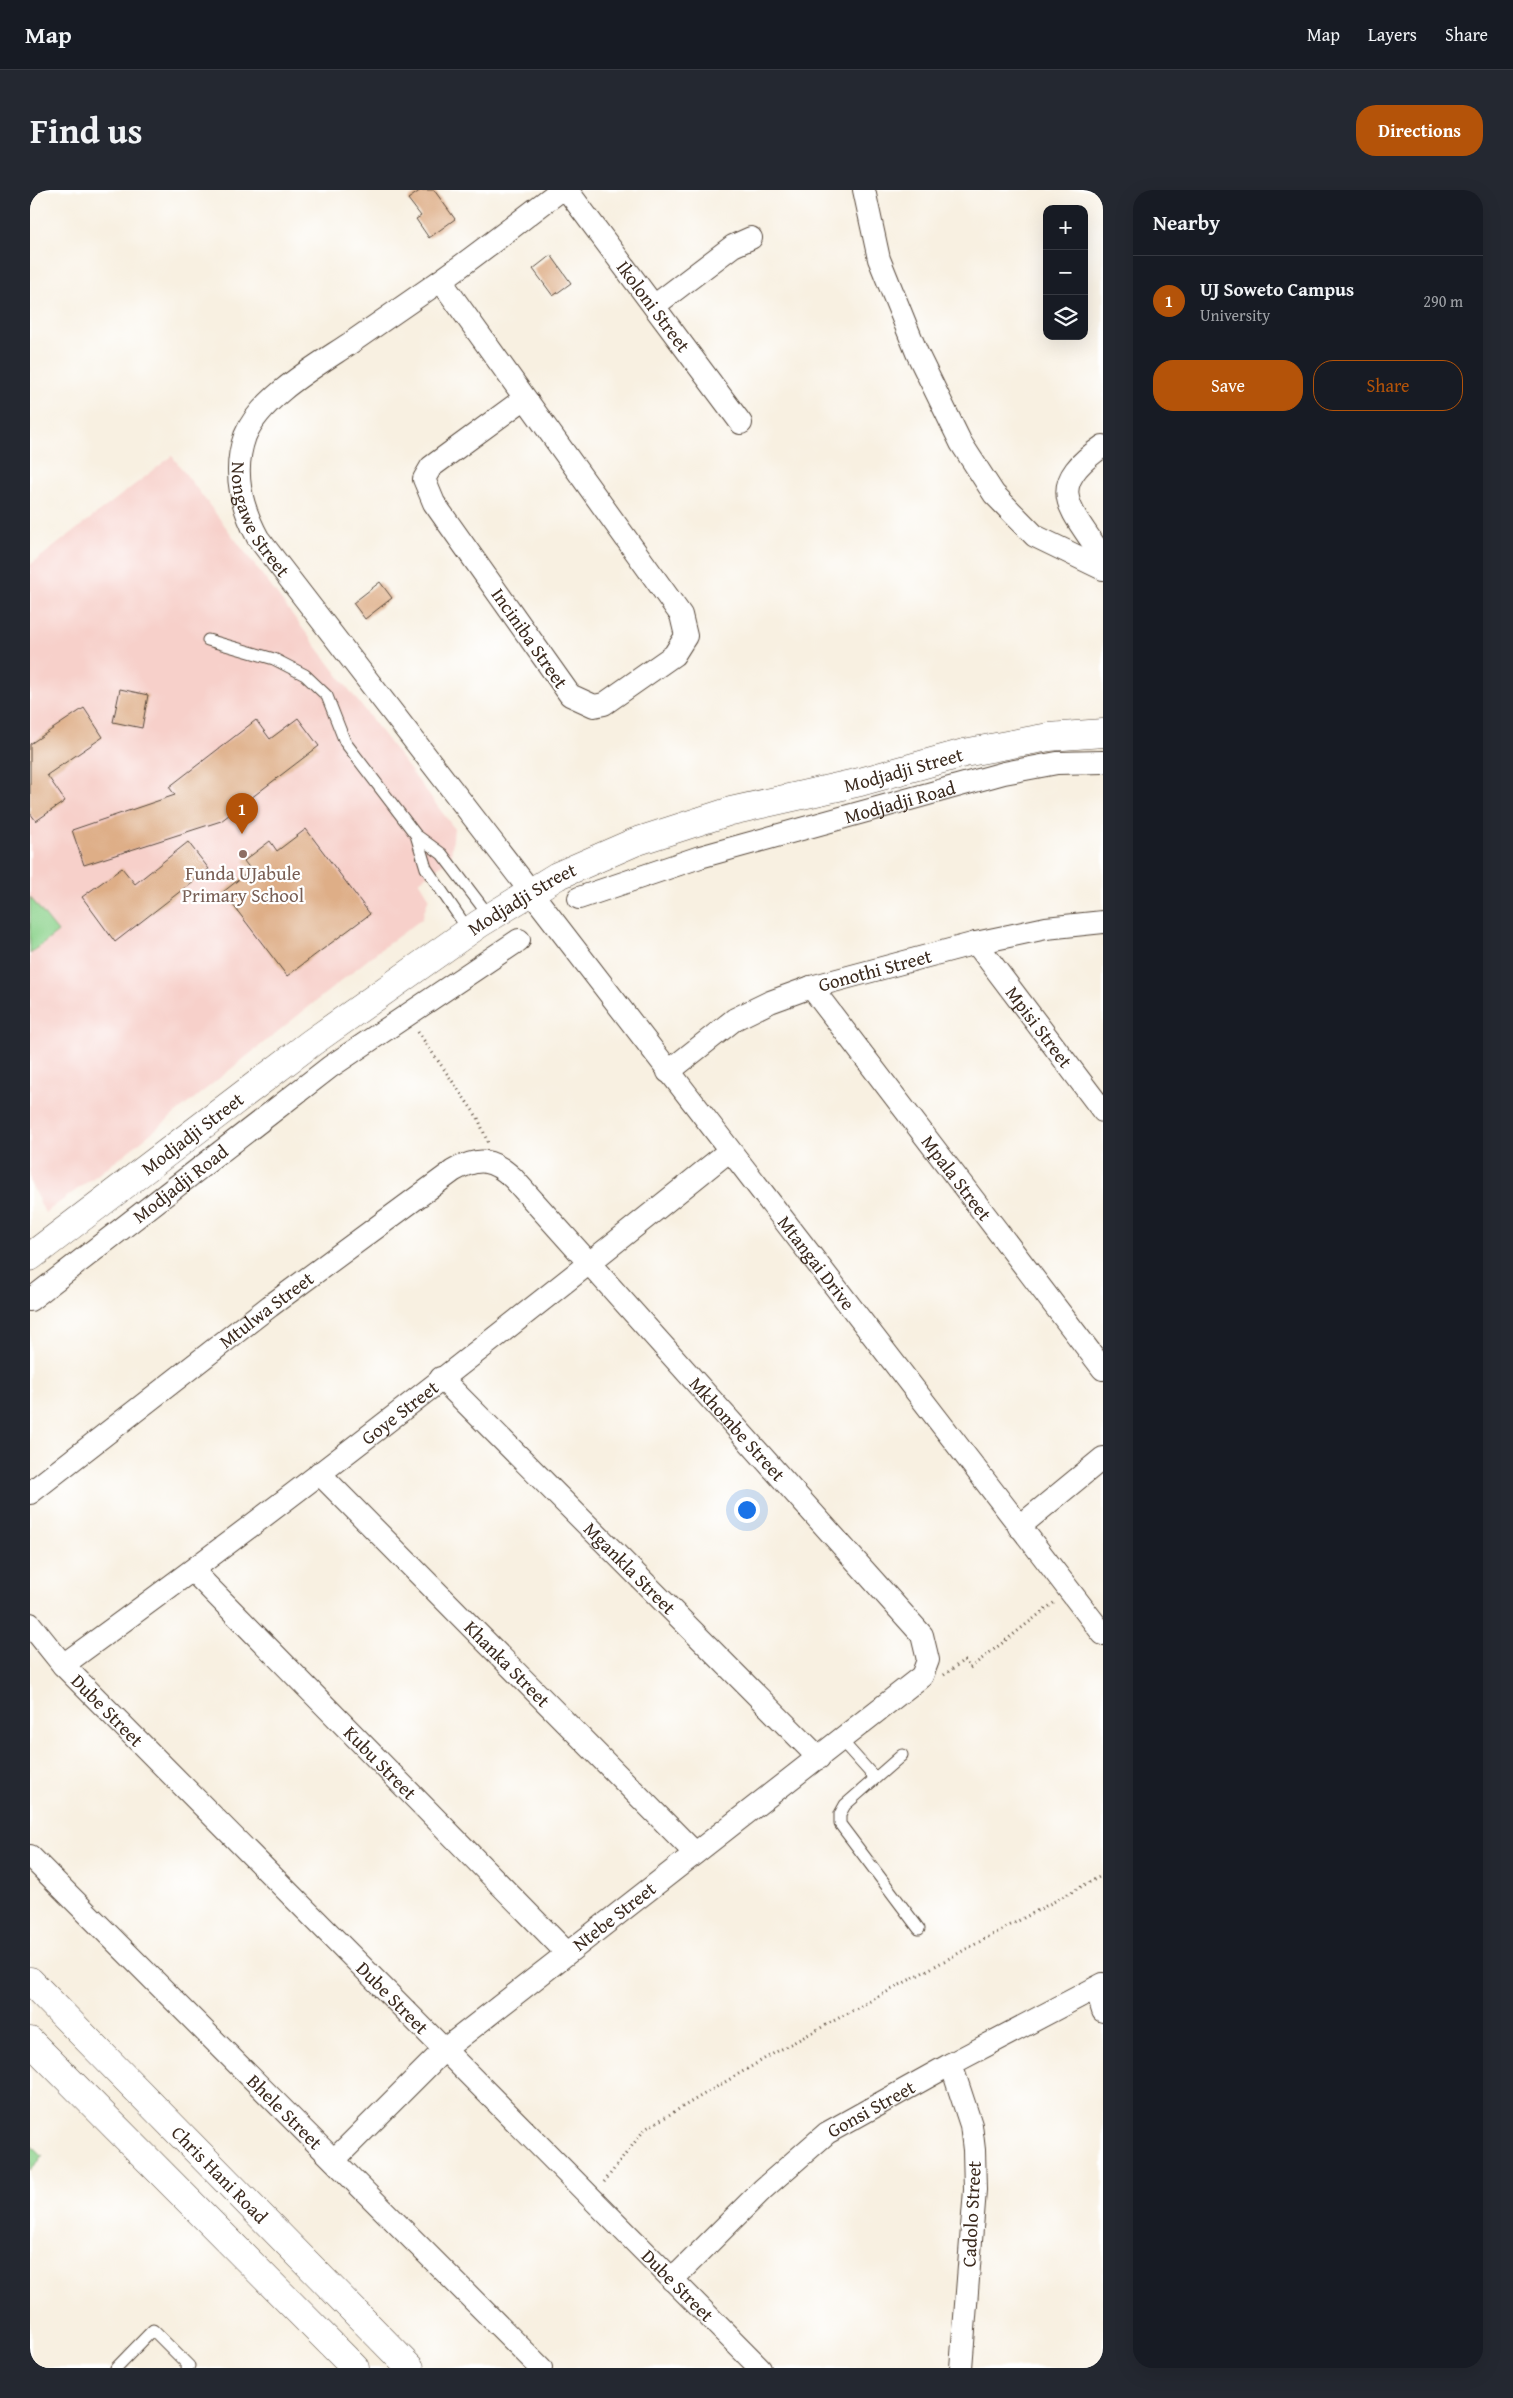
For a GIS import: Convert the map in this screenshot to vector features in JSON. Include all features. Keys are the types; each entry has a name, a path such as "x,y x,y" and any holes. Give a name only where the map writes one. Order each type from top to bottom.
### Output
{"street":[{"name":"Nongawe Street","path":"530,891 258,538 245,514 239,488 239,462 246,436 258,415 270,401 313,368 441,280 561,190"},
{"name":"Ikoloni Street","path":"567,190 742,423"},
{"path":"864,190 879,260 917,353 961,443 994,494 1035,536 1103,569"},
{"path":"654,306 734,246 751,238"},
{"name":"Inciniba Street","path":"441,280 681,615 686,636 674,655 604,704 594,706 583,703 570,695 434,503 424,479 431,467 525,398"},
{"path":"1103,446 1079,464 1067,487 1071,508 1103,558"},
{"name":"Modjadji Street","path":"30,1257 311,1042 480,924 530,891 557,876 635,842 731,811 860,782 964,753 1049,737 1103,733"},
{"name":"Modjadji Road","path":"579,898 700,857 1004,773 1057,763 1103,762"},
{"path":"691,823 700,857"},
{"name":"Mtangai Drive","path":"530,891 1103,1634"},
{"name":"Gonothi Street","path":"668,1072 735,1019 770,1002 811,987 976,943 1046,928 1103,922"},
{"name":"Modjadji Road","path":"30,1300 330,1067 519,940"},
{"name":"Mpisi Street","path":"976,943 1103,1111"},
{"name":"Mpala Street","path":"811,987 1103,1369"},
{"path":"311,1042 330,1067"},
{"name":"Goye Street","path":"63,1665 193,1571 590,1263 729,1151"},
{"name":"Mtulwa Street","path":"30,1493 270,1306 453,1171 466,1164 478,1162 492,1163"},
{"name":"Mkhombe Street","path":"492,1163 500,1166 512,1178 590,1263 922,1635 927,1652 926,1667 922,1676 909,1687"},
{"name":"Mgankla Street","path":"441,1378 819,1758"},
{"path":"1019,1527 1103,1458"},
{"name":"Khanka Street","path":"319,1473 695,1853"},
{"name":"Kubu Street","path":"193,1571 567,1953"},
{"name":"Dube Street","path":"30,1624 63,1665 760,2368"},
{"name":"Ntebe Street","path":"334,2160 445,2049 909,1687"},
{"name":"Bhele Street","path":"30,1856 541,2368"},
{"name":"Chris Hani Road","path":"30,1981 410,2368"},
{"path":"1100,1986 1103,2010"},
{"name":"Gonsi Street","path":"672,2280 763,2189 827,2133 951,2064 1100,1986"},
{"name":"Chris Hani Road","path":"30,2041 348,2366"},
{"name":"Cadolo Street","path":"951,2064 971,2125 974,2150 975,2190 961,2368"},
{"path":"348,2366 376,2334"}],"lane":[{"path":"208,640 274,659 306,675 327,696 345,742 416,835 442,854 480,924"},
{"path":"416,835 426,868 480,924"},
{"path":"841,1740 875,1778"},
{"path":"902,1754 845,1805 840,1814 840,1824 919,1928"},
{"path":"116,2368 153,2330 189,2366 187,2368"}],"path":[{"path":"406,1016 478,1118 493,1154 492,1163"},
{"path":"941,1678 964,1660 970,1668 1069,1591"},
{"path":"592,2198 645,2130 776,2052 1103,1875"}],"shaded area":[{"name":"Funda UJabule Primary School","path":"172,456 454,828 451,858 419,881 429,897 422,919 381,949 116,1161 45,1213 30,1182 30,565"}],"green space":[{"path":"30,897 58,932 30,954"},
{"path":"30,2144 43,2157 30,2170"}],"building":[{"path":"421,190 434,190 455,219 429,238 416,219 421,216 408,199"},
{"path":"551,255 571,283 553,296 533,269"},
{"path":"380,582 392,598 365,619 353,603"},
{"path":"120,689 148,695 142,728 113,722"},
{"path":"84,708 103,737 47,775 65,801 36,821 30,813 30,744"},
{"path":"298,718 319,746 221,821 84,865 72,830 175,795 169,787 256,720 270,739"},
{"path":"306,829 370,914 287,976 223,892 251,870 244,861 270,841 277,851"},
{"path":"188,842 209,869 115,942 82,897 122,868 135,884"}],"place":[{"name":"UJ Soweto Campus","path":"242,834"},
{"name":"Funda UJabule Primary School","path":"243,854"}]}
